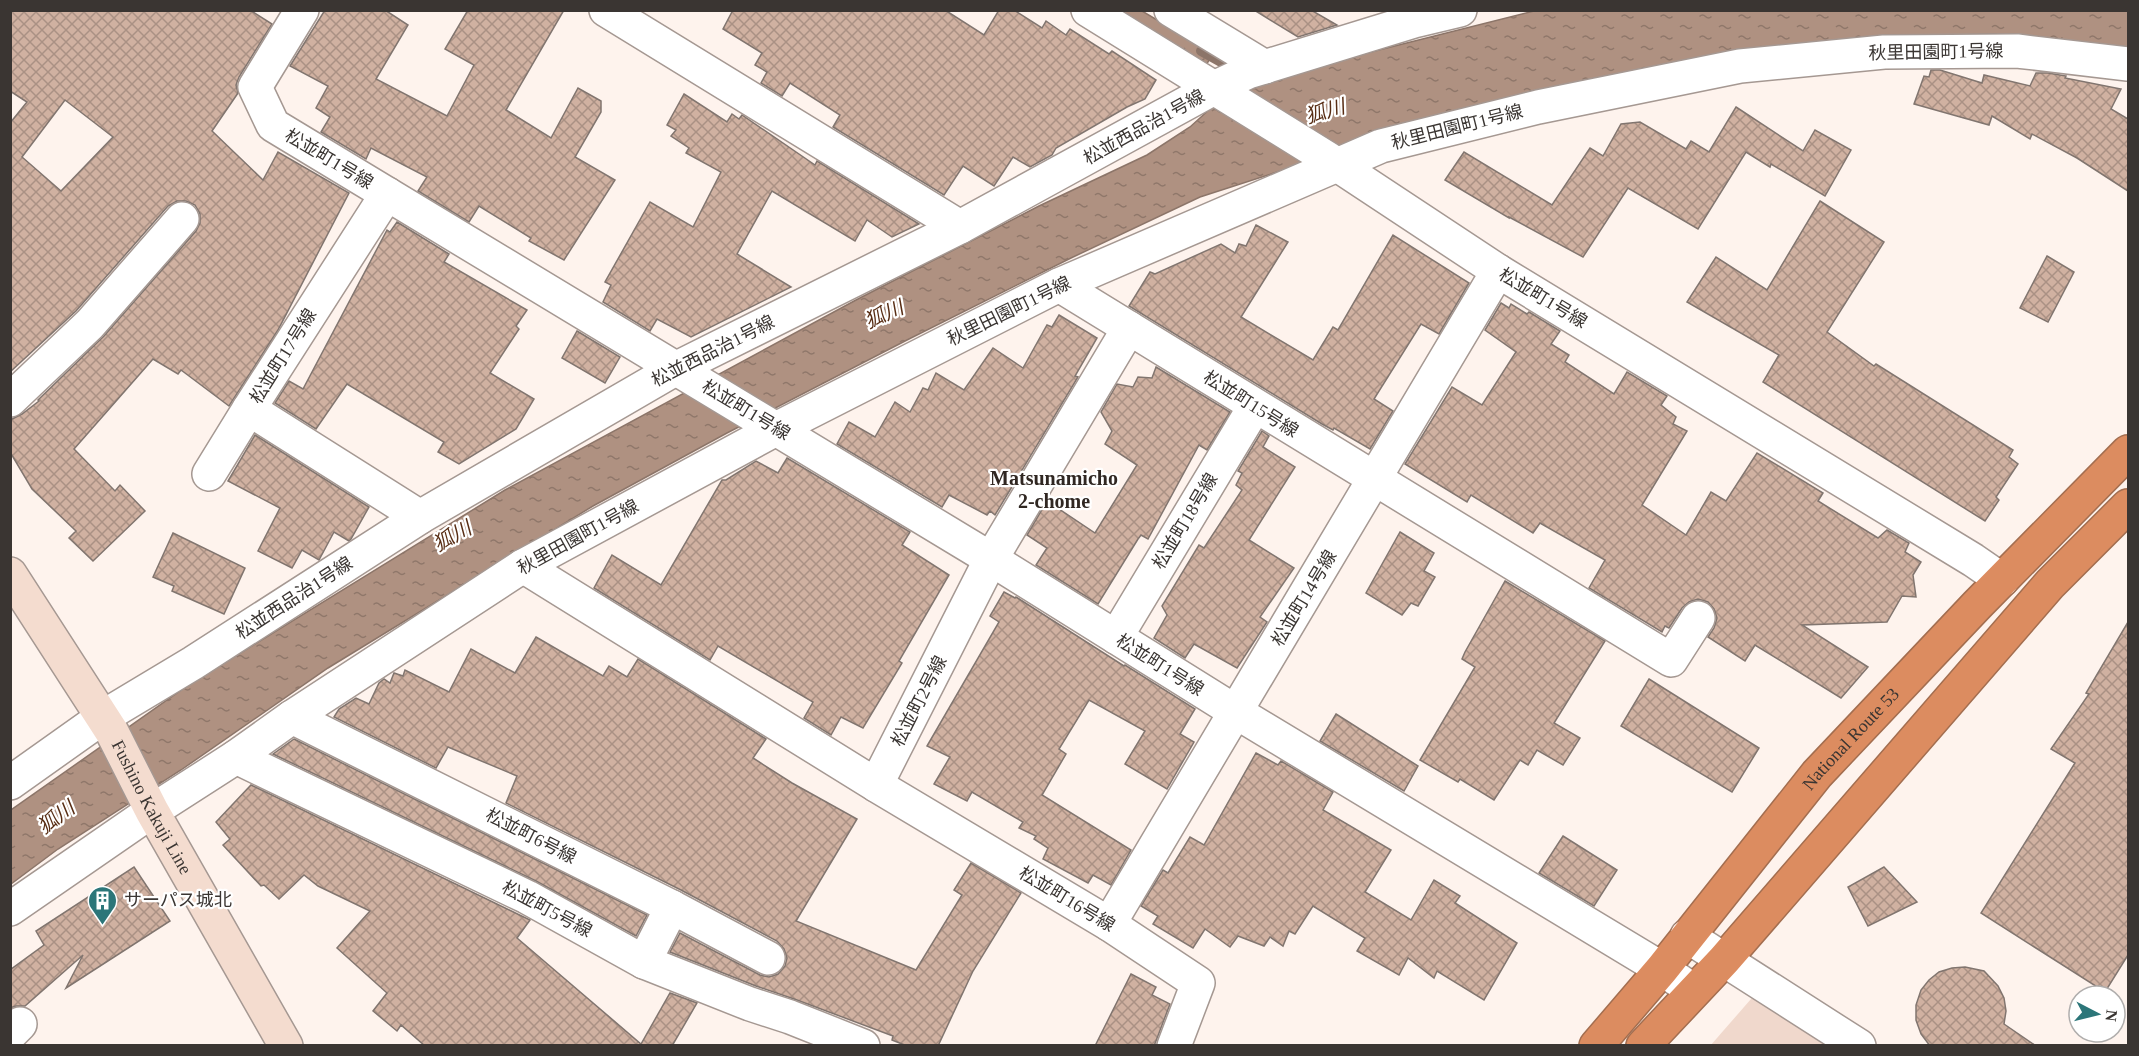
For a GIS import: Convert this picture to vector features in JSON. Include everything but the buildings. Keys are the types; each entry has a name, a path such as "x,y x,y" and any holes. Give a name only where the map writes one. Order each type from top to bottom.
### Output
{"highway":[{"name":"National Route 53","path":"1596,1046 1662,969 1817,774 2128,452"},
{"path":"1643,1046 1724,960 2050,584 2128,506"},
{"path":"2061,519 2087,548"}],"main road":[{"name":"Fushino Kakuji Line","path":"14,589 107,724 150,806 286,1046"}],"street":[{"path":"606,10 960,227"},
{"name":"松並町1号線","path":"1088,10 1235,81 1332,161 1498,271 1973,560 2002,580"},
{"path":"1171,10 1235,81"},
{"name":"松並西品治1号線","path":"10,783 107,724 193,663 420,518 681,372 1235,81 1414,21 1460,10"},
{"name":"松並町1号線","path":"298,12 255,87 273,125 991,559 1236,712 1662,969 1694,991"},
{"name":"秋里田園町1号線","path":"10,909 150,806 236,757 292,717 523,566 769,425 1059,285 1332,161 1381,146 1538,107 1740,66 1884,52 2017,51 2128,64"},
{"name":"松並町17号線","path":"387,194 249,409 420,518"},
{"path":"10,400 90,324 182,219"},
{"name":"松並町14号線","path":"1109,924 1498,271"},
{"path":"1059,285 1128,328"},
{"name":"松並町15号線","path":"1128,328 1671,660 1698,618"},
{"name":"松並町2号線","path":"876,785 991,559 1128,328"},
{"name":"松並町18号線","path":"1116,638 1255,405"},
{"path":"209,474 249,409"},
{"path":"523,566 876,785"},
{"name":"松並町6号線","path":"292,717 672,907 768,958"},
{"name":"松並町5号線","path":"236,757 527,897 644,962 863,1046"},
{"name":"松並町16号線","path":"876,785 1109,924 1198,983 1174,1046"},
{"path":"644,962 672,907"},
{"path":"1687,936 1859,1046"}],"shaded area":[{"path":"1758,991 1844,1046 1710,1046"}],"water":[{"path":"1108,11 1142,11 1213,53 1204,69"},
{"name":"狐川","path":"1534,11 2128,11 2128,47 1995,34 1914,36 1305,163 1200,197 907,340 727,433 593,506 328,668 181,770 58,849 11,884 11,810 187,686 505,490 856,300 1039,206 1147,155 1190,127 1212,107 1243,91 1343,59"}],"waterway":[{"path":"1201,51 1237,71"}],"place":[{"name":"サーパス城北","path":"103,926"}],"district":[{"name":"Matsunamicho 2-chome","path":"1054,490"}]}
